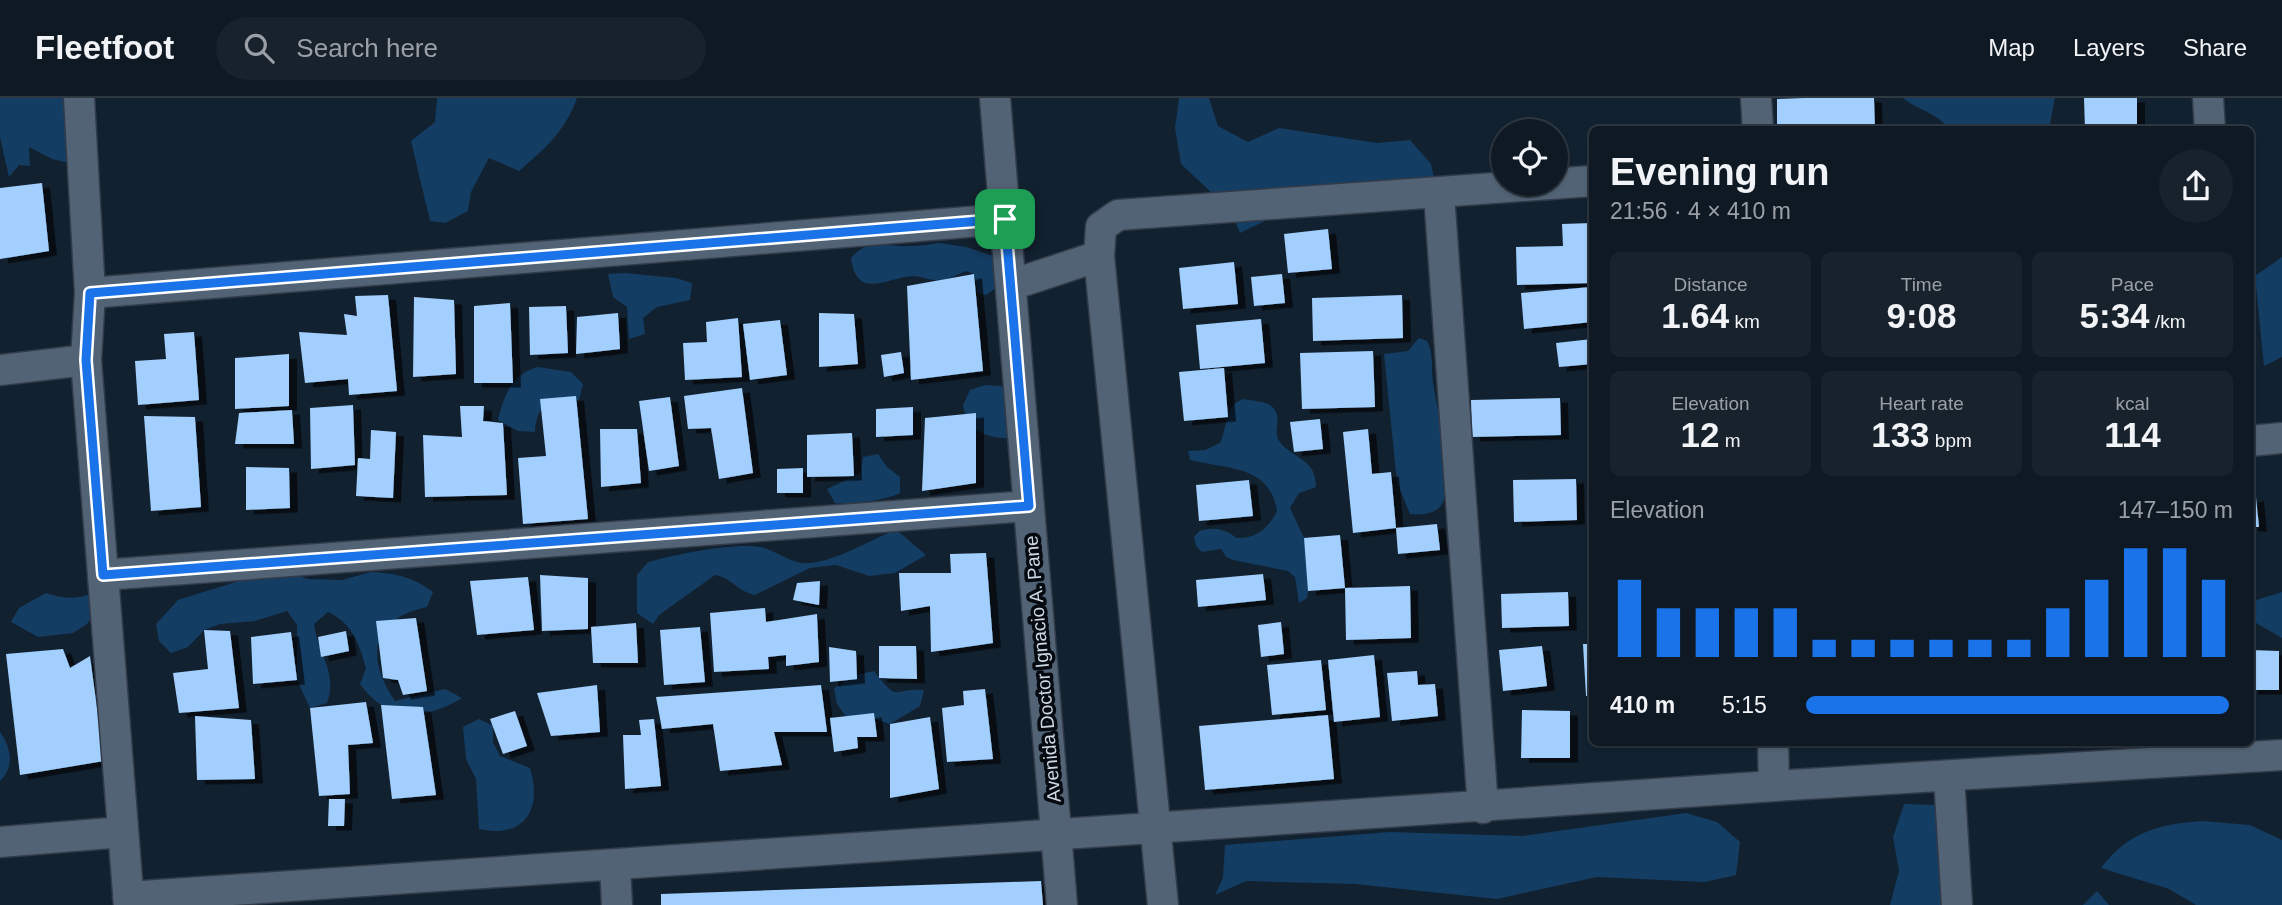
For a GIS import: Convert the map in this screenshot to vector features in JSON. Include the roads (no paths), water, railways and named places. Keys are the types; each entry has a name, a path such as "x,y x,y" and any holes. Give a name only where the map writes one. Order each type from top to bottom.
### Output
{"street":[{"path":"79,98 90,293 86,360 129,901 615,864 1773,786 2282,755"},
{"name":"Avenida Doctor Ignacio A. Pane","path":"995,98 1062,905"},
{"path":"1756,98 1758,126"},
{"path":"2208,98 2210,126"},
{"path":"1163,905 1098,256 1101,227 1118,215 1589,181"},
{"path":"1439,194 1483,807"},
{"path":"90,293 1005,219"},
{"path":"1011,285 1098,256"},
{"path":"0,370 86,360"},
{"path":"2254,441 2282,438"},
{"path":"103,575 1029,506"},
{"path":"1773,746 1773,786"},
{"path":"1950,777 1957,905"},
{"path":"0,842 123,832"},
{"path":"615,864 617,905"}]}
